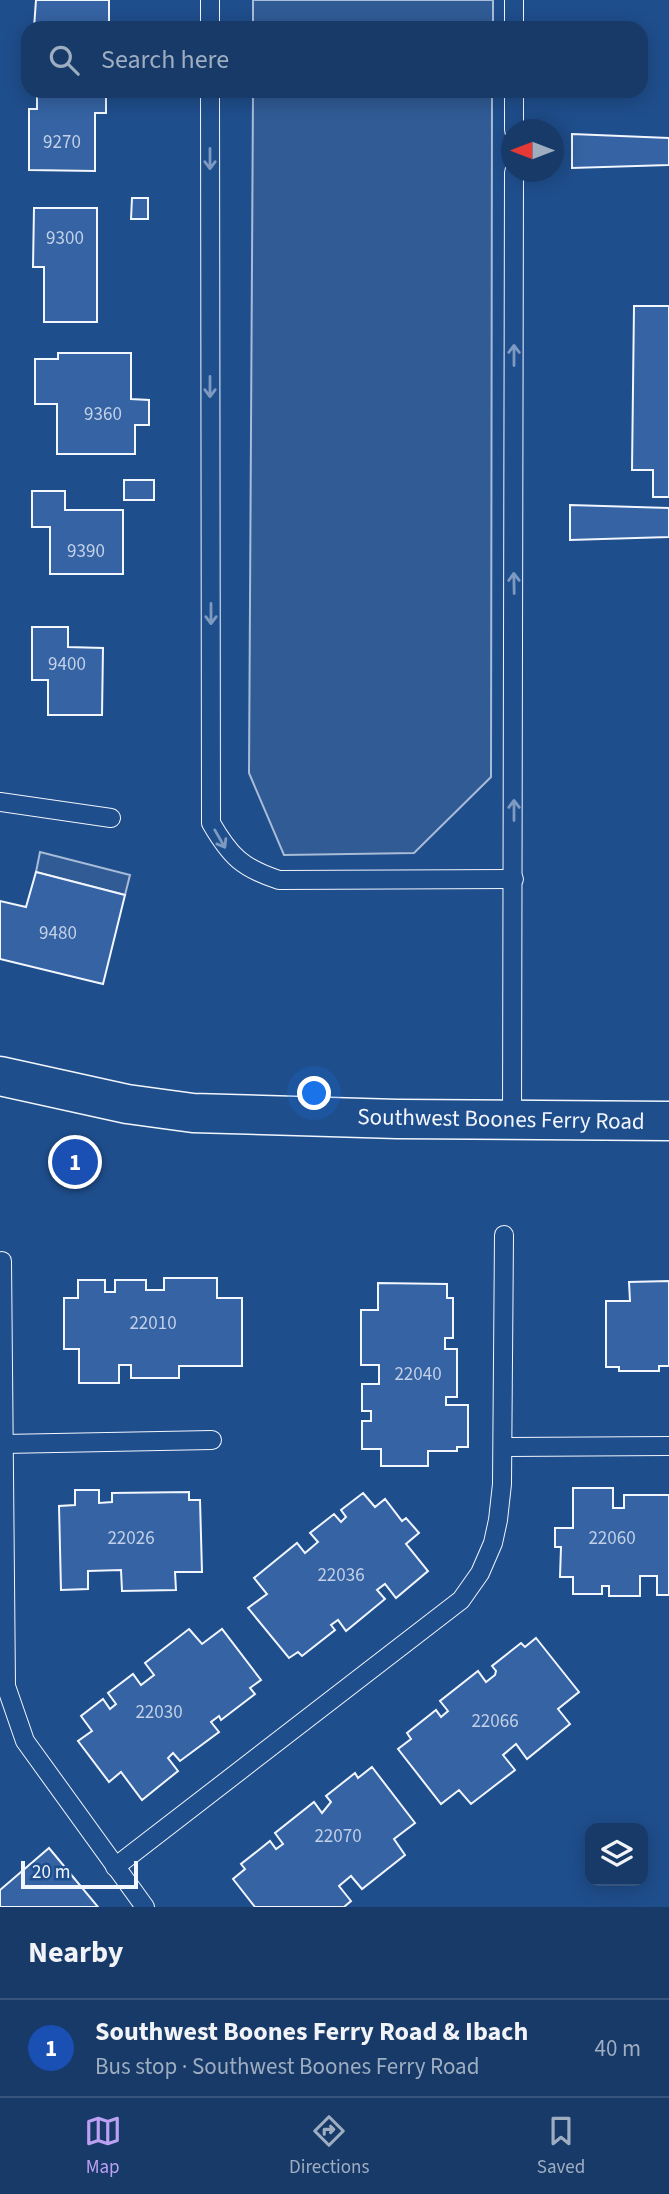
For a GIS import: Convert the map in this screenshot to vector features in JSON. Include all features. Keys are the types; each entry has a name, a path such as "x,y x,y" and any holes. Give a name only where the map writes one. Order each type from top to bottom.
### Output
{"main road":[{"name":"Southwest Boones Ferry Road","path":"0,1076 127,1104 193,1113 512,1121 669,1121"}],"lane":[{"path":"210,0 210,21"},
{"path":"514,0 514,21"},
{"path":"210,98 211,823 227,851 253,871 279,880 514,879"},
{"path":"514,98 514,119"},
{"path":"512,1121 514,182"},
{"path":"0,802 111,818"},
{"path":"115,1867 461,1600 480,1573 493,1543 502,1484 504,1235"},
{"path":"2,1261 6,1686 25,1741 145,1907"},
{"path":"3,1444 212,1440"},
{"path":"502,1447 669,1446"}],"shaded area":[{"path":"253,0 493,0 493,21 253,21"},
{"path":"253,98 492,98 491,777 414,853 284,855 249,773"},
{"path":"40,852 130,875 125,895 36,872"}],"building":[{"path":"36,0 109,0 109,21 34,21"},
{"path":"37,98 106,98 106,113 95,113 95,171 29,170 29,109 37,109"},
{"path":"572,134 669,138 669,165 572,168"},
{"path":"132,198 148,198 148,219 131,219"},
{"path":"34,208 97,208 97,322 44,322 44,267 33,267"},
{"path":"634,306 669,306 669,497 653,497 653,470 632,470"},
{"path":"58,353 131,353 131,399 149,400 149,425 135,425 135,454 57,454 57,404 35,404 35,359 58,359"},
{"path":"124,480 154,480 154,500 124,500"},
{"path":"32,491 65,491 65,510 123,510 123,574 50,574 50,527 32,527"},
{"path":"570,505 669,508 669,537 570,540"},
{"path":"32,627 68,627 68,647 103,648 102,715 48,715 48,680 32,680"},
{"path":"36,872 125,895 103,984 0,959 0,901 26,907"},
{"path":"164,1278 217,1278 217,1298 242,1298 242,1366 179,1366 179,1378 131,1378 131,1365 119,1365 119,1383 79,1383 79,1349 64,1349 64,1298 78,1298 78,1280 105,1280 105,1292 115,1292 115,1280 146,1280 146,1290 164,1290"},
{"path":"669,1281 669,1366 659,1366 659,1371 619,1371 619,1367 606,1367 606,1301 630,1301 629,1282"},
{"path":"378,1283 447,1284 447,1298 453,1298 453,1338 445,1338 445,1349 457,1349 457,1397 446,1397 446,1405 468,1405 468,1447 457,1447 457,1451 428,1451 428,1466 381,1466 381,1449 362,1449 362,1421 371,1421 371,1411 362,1411 362,1384 379,1384 379,1365 361,1365 361,1310 378,1310"},
{"path":"573,1488 613,1488 613,1508 624,1508 624,1495 669,1495 669,1595 657,1595 657,1576 640,1576 640,1596 609,1596 609,1586 602,1586 602,1594 573,1594 573,1577 560,1577 561,1547 555,1547 555,1528 573,1528"},
{"path":"75,1490 99,1490 99,1503 112,1502 112,1493 189,1492 189,1500 200,1500 202,1572 175,1572 176,1590 122,1591 121,1570 88,1571 88,1589 61,1590 59,1506 75,1505"},
{"path":"363,1493 375,1507 385,1499 402,1521 406,1518 419,1533 406,1544 428,1571 396,1598 385,1584 377,1590 385,1599 346,1631 338,1620 331,1625 335,1630 302,1656 298,1652 289,1658 248,1608 267,1594 254,1578 297,1543 305,1553 318,1542 310,1533 334,1514 341,1522 346,1517 341,1510"},
{"path":"189,1629 202,1644 222,1629 261,1680 250,1688 255,1694 221,1720 219,1716 211,1722 219,1732 180,1761 173,1753 168,1758 178,1771 142,1800 121,1772 109,1782 78,1741 92,1731 81,1716 103,1699 110,1709 116,1704 108,1693 133,1674 141,1685 154,1675 145,1663"},
{"path":"536,1638 579,1692 558,1709 570,1724 527,1759 516,1744 503,1755 515,1770 471,1804 459,1790 441,1804 398,1749 411,1739 407,1733 436,1710 441,1717 448,1711 440,1701 478,1671 486,1682 495,1675 496,1671 492,1666 521,1643 525,1647"},
{"path":"372,1767 415,1823 394,1839 405,1855 362,1889 351,1876 339,1886 351,1901 344,1907 255,1907 233,1879 245,1869 241,1864 270,1841 276,1849 283,1844 275,1833 314,1802 322,1813 331,1802 326,1796 355,1773 358,1778"},
{"path":"49,1848 98,1907 0,1907 0,1890"}],"place":[{"name":"Southwest Boones Ferry Road & Ibach","path":"75,1162"}]}
